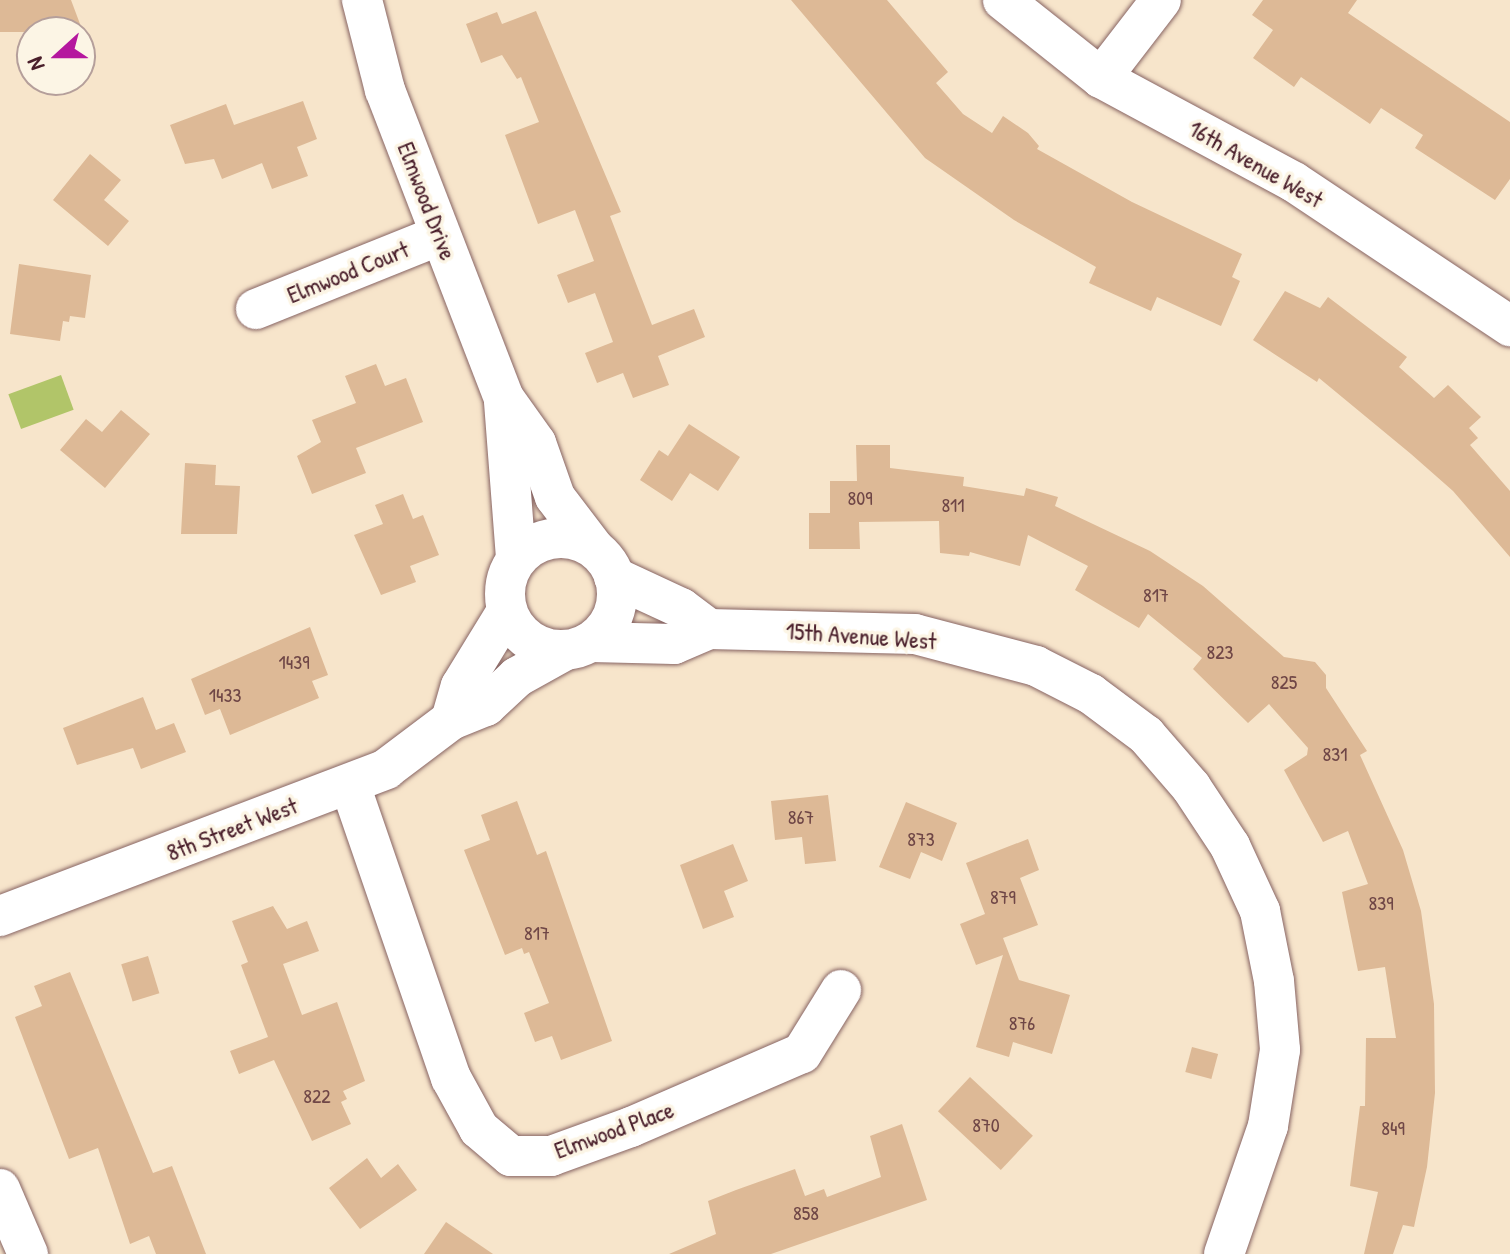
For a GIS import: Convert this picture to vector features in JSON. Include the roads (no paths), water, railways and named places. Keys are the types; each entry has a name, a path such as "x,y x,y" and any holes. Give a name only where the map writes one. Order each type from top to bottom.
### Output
{"street":[{"name":"Elmwood Drive","path":"362,0 385,90 504,398 536,443 555,497 604,562"},
{"name":"16th Avenue West","path":"1003,0 1101,78 1294,182 1510,326"},
{"path":"1101,78 1161,0"},
{"name":"Elmwood Court","path":"256,309 440,235"},
{"name":"Elmwood Drive","path":"504,398 516,559"},
{"path":"451,720 461,686 507,611 507,575 516,559 536,544 560,537 681,608 709,629"},
{"path":"507,611 528,641 577,646 614,613 604,562"},
{"name":"15th Avenue West","path":"577,646 674,644 709,629 915,634 980,648 1036,666 1091,694 1146,735 1191,787 1230,846 1260,911 1280,1050 1268,1126 1224,1254"},
{"name":"8th Street West","path":"0,916 386,769 451,720 486,706 517,677 577,646"},
{"name":"Elmwood Place","path":"350,785 451,1078 479,1129 511,1156 551,1156 605,1137 802,1053 841,990"},
{"path":"0,1189 28,1254"}]}
